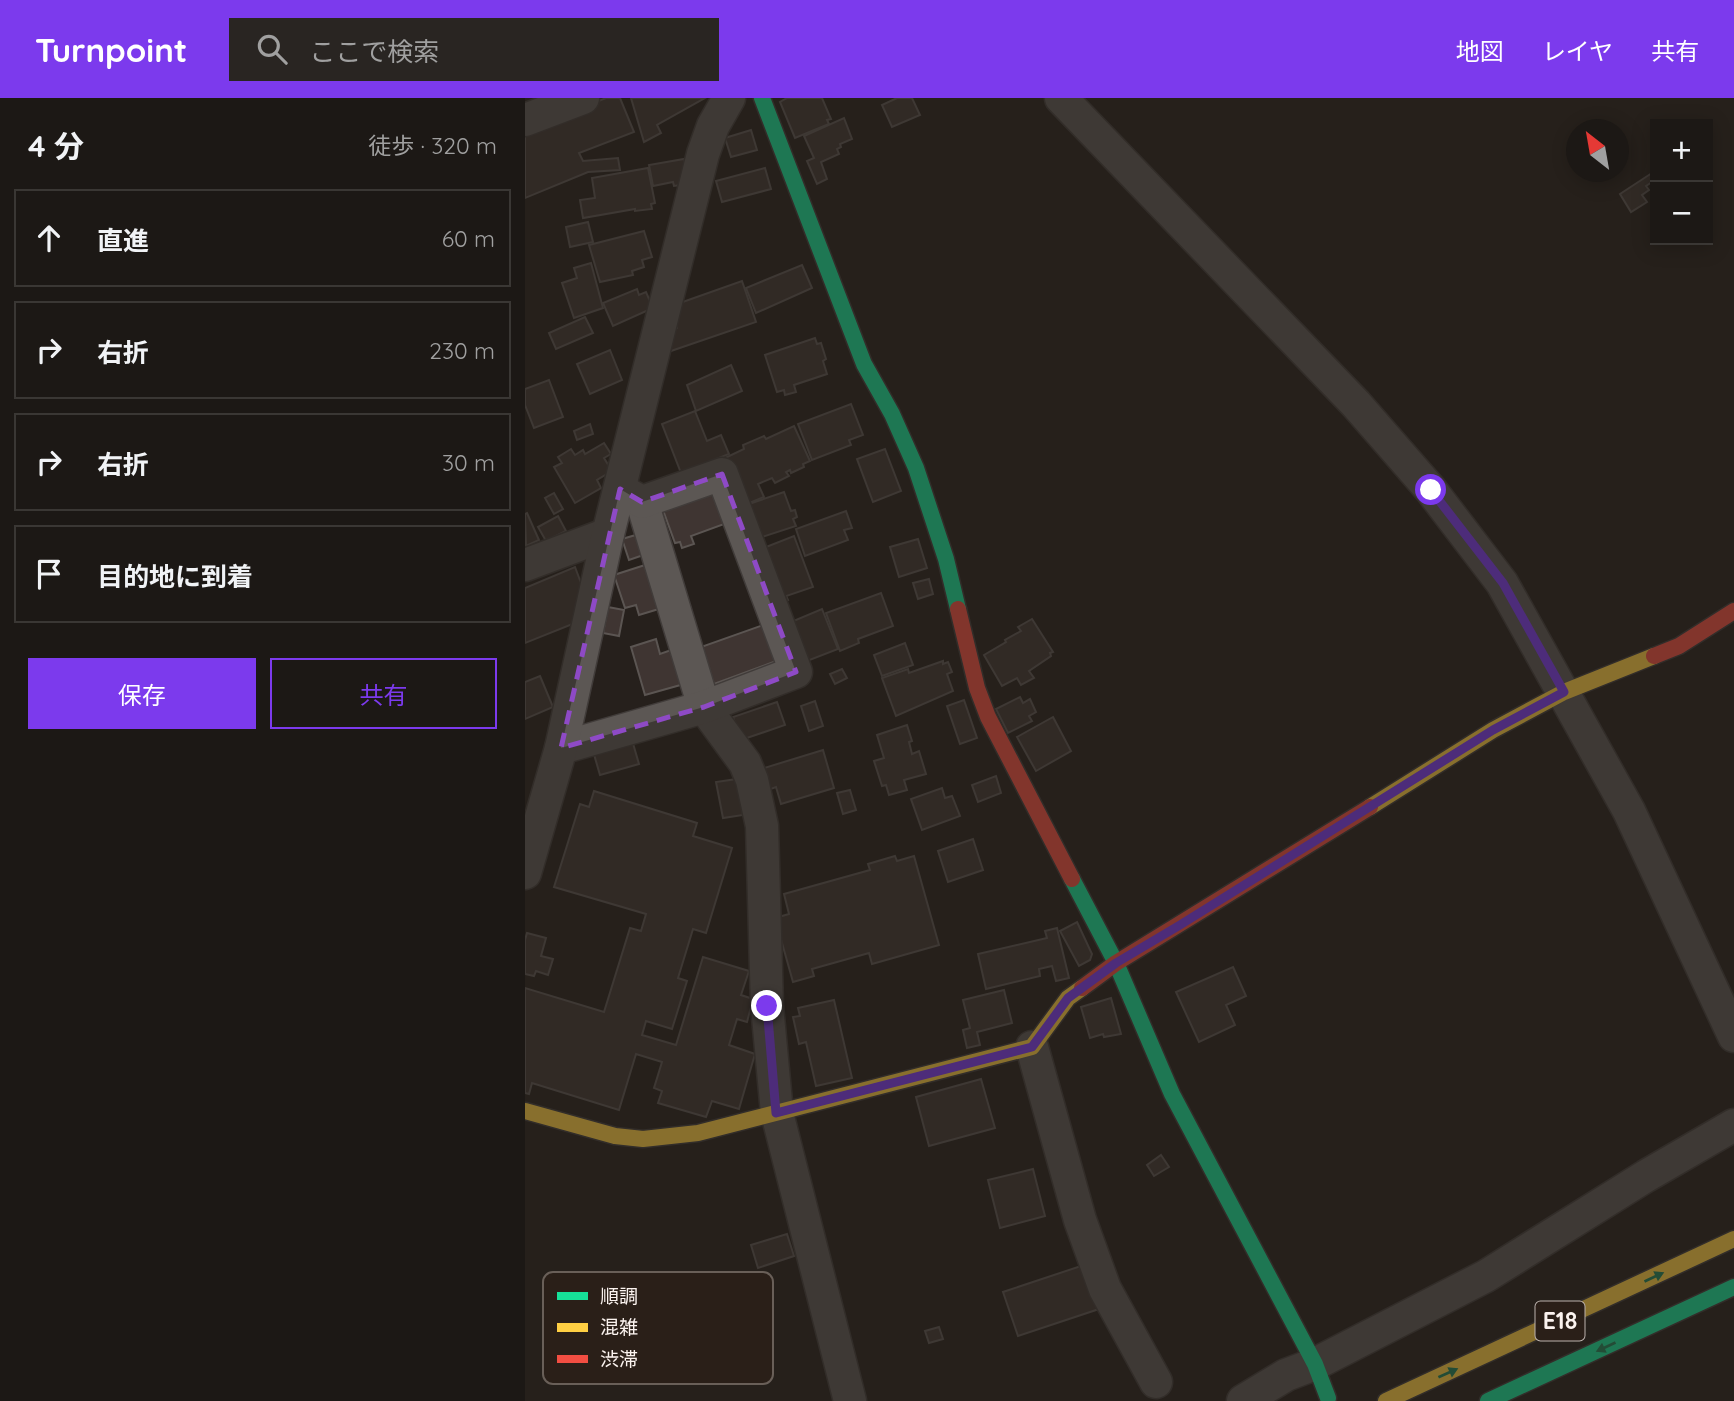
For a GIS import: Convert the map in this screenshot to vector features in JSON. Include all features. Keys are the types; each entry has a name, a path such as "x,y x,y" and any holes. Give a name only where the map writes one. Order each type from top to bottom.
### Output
{"main road":[{"path":"762,98 865,364 892,414 916,468 946,559 977,688 988,717 1116,963 1172,1094 1315,1364 1328,1398"},
{"path":"525,1111 615,1136 643,1139 698,1133 1032,1047 1068,998 1116,963 1493,730 1564,692 1679,646 1734,611"},
{"name":"E18","path":"1386,1401 1734,1239"},
{"name":"E18","path":"1488,1401 1734,1287"}],"street":[{"path":"525,120 583,98"},
{"path":"525,873 561,748 608,534 631,496 702,154 712,125 729,98"},
{"path":"1061,98 1356,404 1431,490 1503,583 1629,811 1734,1036"},
{"path":"561,748 705,707 796,673 722,474 631,496"},
{"path":"631,496 705,707 745,763 752,780 762,826 767,1006 776,1113 851,1401"},
{"path":"525,565 608,534"},
{"path":"1032,1047 1080,1220 1105,1289 1156,1382"},
{"path":"1243,1401 1286,1376 1315,1364 1486,1276 1646,1176 1734,1125"}],"highlighted area":[{"path":"722,474 796,672 704,707 561,748 620,489 642,502"}],"building":[{"path":"606,98 620,98 634,132 579,153 583,161 618,158 620,170 588,172 525,198 525,130"},
{"path":"631,98 705,98 657,125 661,133 644,142"},
{"path":"787,98 822,98 831,119 827,120 829,124 795,138 780,102"},
{"path":"897,98 912,98 920,115 892,127 882,105"},
{"path":"844,118 852,139 840,144 841,147 837,149 839,154 821,162 827,179 817,184 807,161 814,158 804,136"},
{"path":"751,130 757,150 731,157 725,138"},
{"path":"684,159 687,178 681,185 674,186 673,182 653,186 649,165"},
{"path":"648,168 655,203 651,204 652,209 635,209 583,218 580,200 595,198 592,178"},
{"path":"765,168 771,189 722,202 716,181"},
{"path":"1650,174 1650,183 1646,186 1649,190 1642,195 1647,202 1631,212 1620,194"},
{"path":"588,222 593,242 570,247 566,227"},
{"path":"644,231 652,257 642,260 644,267 632,271 633,275 600,282 589,245"},
{"path":"591,263 603,308 574,318 562,283 577,278 574,268"},
{"path":"802,265 812,288 756,313 746,288"},
{"path":"742,281 756,322 668,352 669,331 677,328 677,304"},
{"path":"637,289 639,295 646,292 653,308 613,326 603,303"},
{"path":"585,317 593,333 556,349 549,333"},
{"path":"815,338 817,344 821,343 827,374 794,385 796,392 785,395 784,390 777,392 765,355"},
{"path":"610,350 622,380 590,394 577,364"},
{"path":"731,365 742,391 696,411 687,385"},
{"path":"549,380 563,417 534,428 525,405 525,389"},
{"path":"851,404 863,435 849,440 851,445 812,460 798,424"},
{"path":"695,411 707,441 721,435 729,454 681,473 662,424"},
{"path":"590,424 593,434 577,440 574,431"},
{"path":"794,426 810,461 791,473 790,470 786,472 789,476 775,483 772,478 758,484 764,497 747,504 725,458 744,449 743,445 764,436 766,439"},
{"path":"604,443 611,454 604,458 612,471 597,480 601,488 575,503 554,467 562,463 558,457 571,449 575,455 583,450 585,454"},
{"path":"885,449 901,491 873,502 857,459"},
{"path":"716,492 727,523 691,536 694,544 682,548 680,542 675,543 663,510"},
{"path":"784,492 791,511 795,510 797,517 793,519 796,526 756,539 746,505"},
{"path":"554,493 563,509 554,514 545,498"},
{"path":"846,511 852,528 844,530 848,540 805,556 796,529"},
{"path":"527,513 539,540 526,546 525,514"},
{"path":"558,516 566,531 546,541 538,527"},
{"path":"646,532 652,552 629,560 622,539"},
{"path":"794,536 813,587 786,596 788,600 781,603 761,549"},
{"path":"918,539 927,568 899,577 890,547"},
{"path":"648,564 662,608 639,615 636,605 625,608 614,575"},
{"path":"575,567 581,583 575,623 525,643 525,588"},
{"path":"929,579 933,594 918,599 913,583"},
{"path":"881,593 893,626 858,639 859,643 840,651 826,613"},
{"path":"608,607 624,610 619,636 603,633"},
{"path":"822,609 838,649 807,661 791,622"},
{"path":"1032,619 1053,652 1029,671 1034,678 1021,685 1017,678 1002,686 984,655 1021,631 1018,627"},
{"path":"766,624 779,660 714,684 701,647"},
{"path":"656,639 660,654 674,649 684,684 645,695 631,647"},
{"path":"905,643 913,665 882,676 874,655"},
{"path":"943,661 943,664 948,662 952,672 947,674 953,691 896,716 882,678 908,669 909,673"},
{"path":"842,669 847,678 835,684 830,674"},
{"path":"540,676 553,707 525,719 525,682"},
{"path":"1020,697 1023,703 1030,699 1036,712 1029,716 1032,721 1008,733 996,709"},
{"path":"964,700 977,738 960,744 947,706"},
{"path":"815,701 823,726 809,731 801,706"},
{"path":"777,702 785,725 741,740 733,717"},
{"path":"1053,717 1071,751 1036,771 1017,737"},
{"path":"907,725 912,741 909,742 912,754 919,751 926,774 904,780 907,790 889,795 886,785 882,786 874,761 884,758 877,735"},
{"path":"632,740 639,764 600,775 593,751"},
{"path":"823,750 834,788 781,804 776,787 768,790 761,769"},
{"path":"996,776 1001,793 978,802 972,785"},
{"path":"737,779 743,815 723,818 716,782"},
{"path":"942,788 945,798 952,796 960,816 922,830 911,799"},
{"path":"850,790 856,810 843,814 837,793"},
{"path":"594,791 697,823 693,836 732,848 706,933 693,929 678,978 687,981 672,1029 646,1021 642,1035 676,1045 703,957 749,971 741,995 753,999 747,1022 737,1019 729,1045 755,1054 739,1109 712,1101 706,1117 658,1103 662,1091 654,1088 662,1062 636,1054 619,1110 532,1083 529,1094 525,1093 525,988 604,1012 630,928 641,931 646,914 554,887 580,804 589,807"},
{"path":"973,839 983,870 948,882 938,851"},
{"path":"895,856 897,861 914,856 939,945 872,964 869,953 812,969 814,976 793,982 775,918 789,914 784,894 870,870 868,864"},
{"path":"1077,922 1092,954 1090,960 1079,966 1060,931"},
{"path":"1057,928 1069,978 1056,981 1052,966 1039,969 1040,976 986,989 978,954 1047,938 1045,931"},
{"path":"527,933 546,938 541,956 553,959 548,975 536,971 534,976 525,974"},
{"path":"1233,967 1246,996 1226,1005 1235,1025 1199,1042 1176,992"},
{"path":"1004,990 1012,1023 977,1032 980,1045 967,1048 963,1030 970,1028 963,1000"},
{"path":"1111,998 1121,1034 1104,1037 1103,1034 1090,1038 1081,1007"},
{"path":"834,1000 852,1078 816,1086 806,1042 799,1044 793,1017 800,1016 798,1008"},
{"path":"981,1079 995,1128 929,1146 916,1097"},
{"path":"1161,1155 1169,1167 1154,1176 1147,1165"},
{"path":"1033,1169 1045,1216 1000,1228 988,1180"},
{"path":"787,1234 794,1256 758,1268 751,1245"},
{"path":"1087,1264 1102,1308 1018,1336 1003,1292"},
{"path":"939,1327 943,1339 929,1343 925,1331"}],"traffic: fast":[{"path":"762,98 864,364 892,414 916,468 946,559 958,609"},
{"path":"1072,879 1116,963 1172,1094 1315,1364 1328,1398"},
{"path":"1488,1401 1734,1287"}],"traffic: slow":[{"path":"1370,807 1493,730 1564,692 1654,656"},
{"path":"525,1111 615,1136 643,1139 698,1133 1032,1047 1068,998 1082,988"},
{"path":"1386,1401 1734,1239"}],"traffic: jam":[{"path":"958,609 977,688 988,717 1072,879"},
{"path":"1654,656 1679,646 1734,611"},
{"path":"1082,988 1116,963 1370,807"}],"route":[{"path":"767,1006 776,1113 1032,1047 1068,998 1116,963 1493,730 1564,692 1503,583 1431,490"}]}
